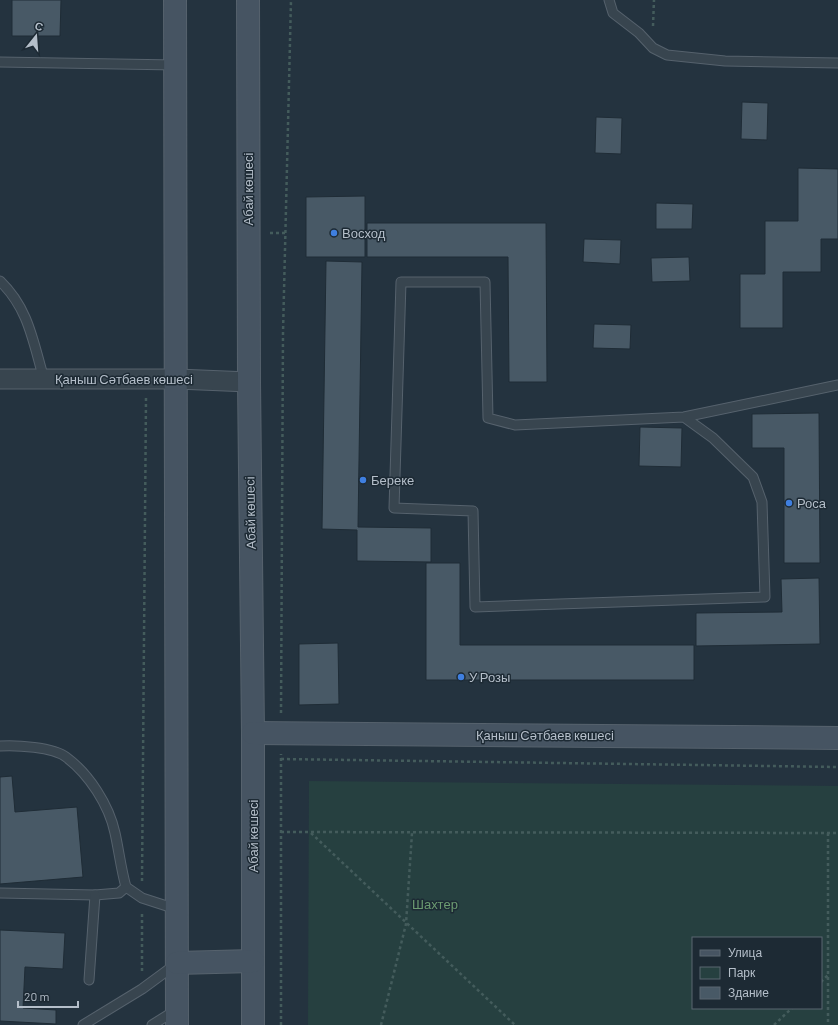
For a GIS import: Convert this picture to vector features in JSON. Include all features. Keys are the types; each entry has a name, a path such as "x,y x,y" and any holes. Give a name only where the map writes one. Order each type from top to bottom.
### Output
{"main road":[{"path":"175,0 177,378 177,1017"},
{"name":"Абай көшесі","path":"248,0 249,382 253,733 253,1025"},
{"name":"Қаныш Сәтбаев көшесі","path":"253,733 838,738"},
{"path":"177,963 253,961"}],"street":[{"name":"Қаныш Сәтбаев көшесі","path":"0,379 177,378 249,382"}],"lane":[{"path":"609,0 613,13 639,33 653,48 667,55 725,61 838,63"},
{"path":"0,62 176,65"},
{"path":"0,281 12,293 24,313 44,379"},
{"path":"684,417 713,438 754,477 762,502 765,597 475,607 473,511 394,508 401,282 485,282 488,418 515,425 684,417 838,385"},
{"path":"0,746 42,749 65,756 87,776 103,803 115,832 126,887 142,898 177,910"},
{"path":"0,893 95,895 119,893 126,887"},
{"path":"89,980 95,895"},
{"path":"83,1025 142,989 177,963"},
{"path":"152,1025 177,1017"}],"path":[{"path":"281,1025 282,333 291,0"},
{"path":"142,989 146,379"},
{"path":"281,759 838,768"},
{"path":"281,832 838,833"},
{"path":"311,832 406,924 515,1025"},
{"path":"381,1025 406,924 412,833"},
{"path":"828,833 828,1025"},
{"path":"822,981 828,975"},
{"path":"774,1025 791,1009"}],"green space":[{"name":"Шахтер","path":"309,781 838,786 838,1025 308,1025"}],"building":[{"path":"12,0 61,0 60,36 12,36"},
{"path":"742,102 768,103 767,140 741,139"},
{"path":"596,117 622,118 621,154 595,153"},
{"path":"798,168 838,169 838,239 821,239 821,272 783,272 783,328 740,328 740,274 765,274 765,221 798,221"},
{"path":"365,196 365,257 306,257 306,197"},
{"path":"656,203 693,204 692,229 656,229"},
{"path":"367,223 546,223 547,382 509,382 508,257 367,257"},
{"path":"584,239 621,240 620,264 583,262"},
{"path":"689,257 690,281 652,282 651,258"},
{"path":"326,261 362,262 358,527 431,528 431,562 357,561 357,530 322,529"},
{"path":"594,324 631,325 630,349 593,348"},
{"path":"819,413 820,563 784,563 784,448 752,448 752,414"},
{"path":"640,427 682,428 681,467 639,466"},
{"path":"426,563 460,563 460,645 694,645 694,680 426,680"},
{"path":"819,578 820,644 696,646 696,613 782,612 781,579"},
{"path":"338,643 339,704 299,705 299,644"},
{"path":"12,776 15,812 77,807 83,877 0,884 0,777"},
{"path":"0,930 65,933 63,969 25,967 23,1008 56,1010 56,1024 0,1021"}],"place":[{"name":"Восход","path":"334,233"},
{"name":"Береке","path":"363,480"},
{"name":"Роса","path":"789,503"},
{"name":"У Розы","path":"461,677"}]}
